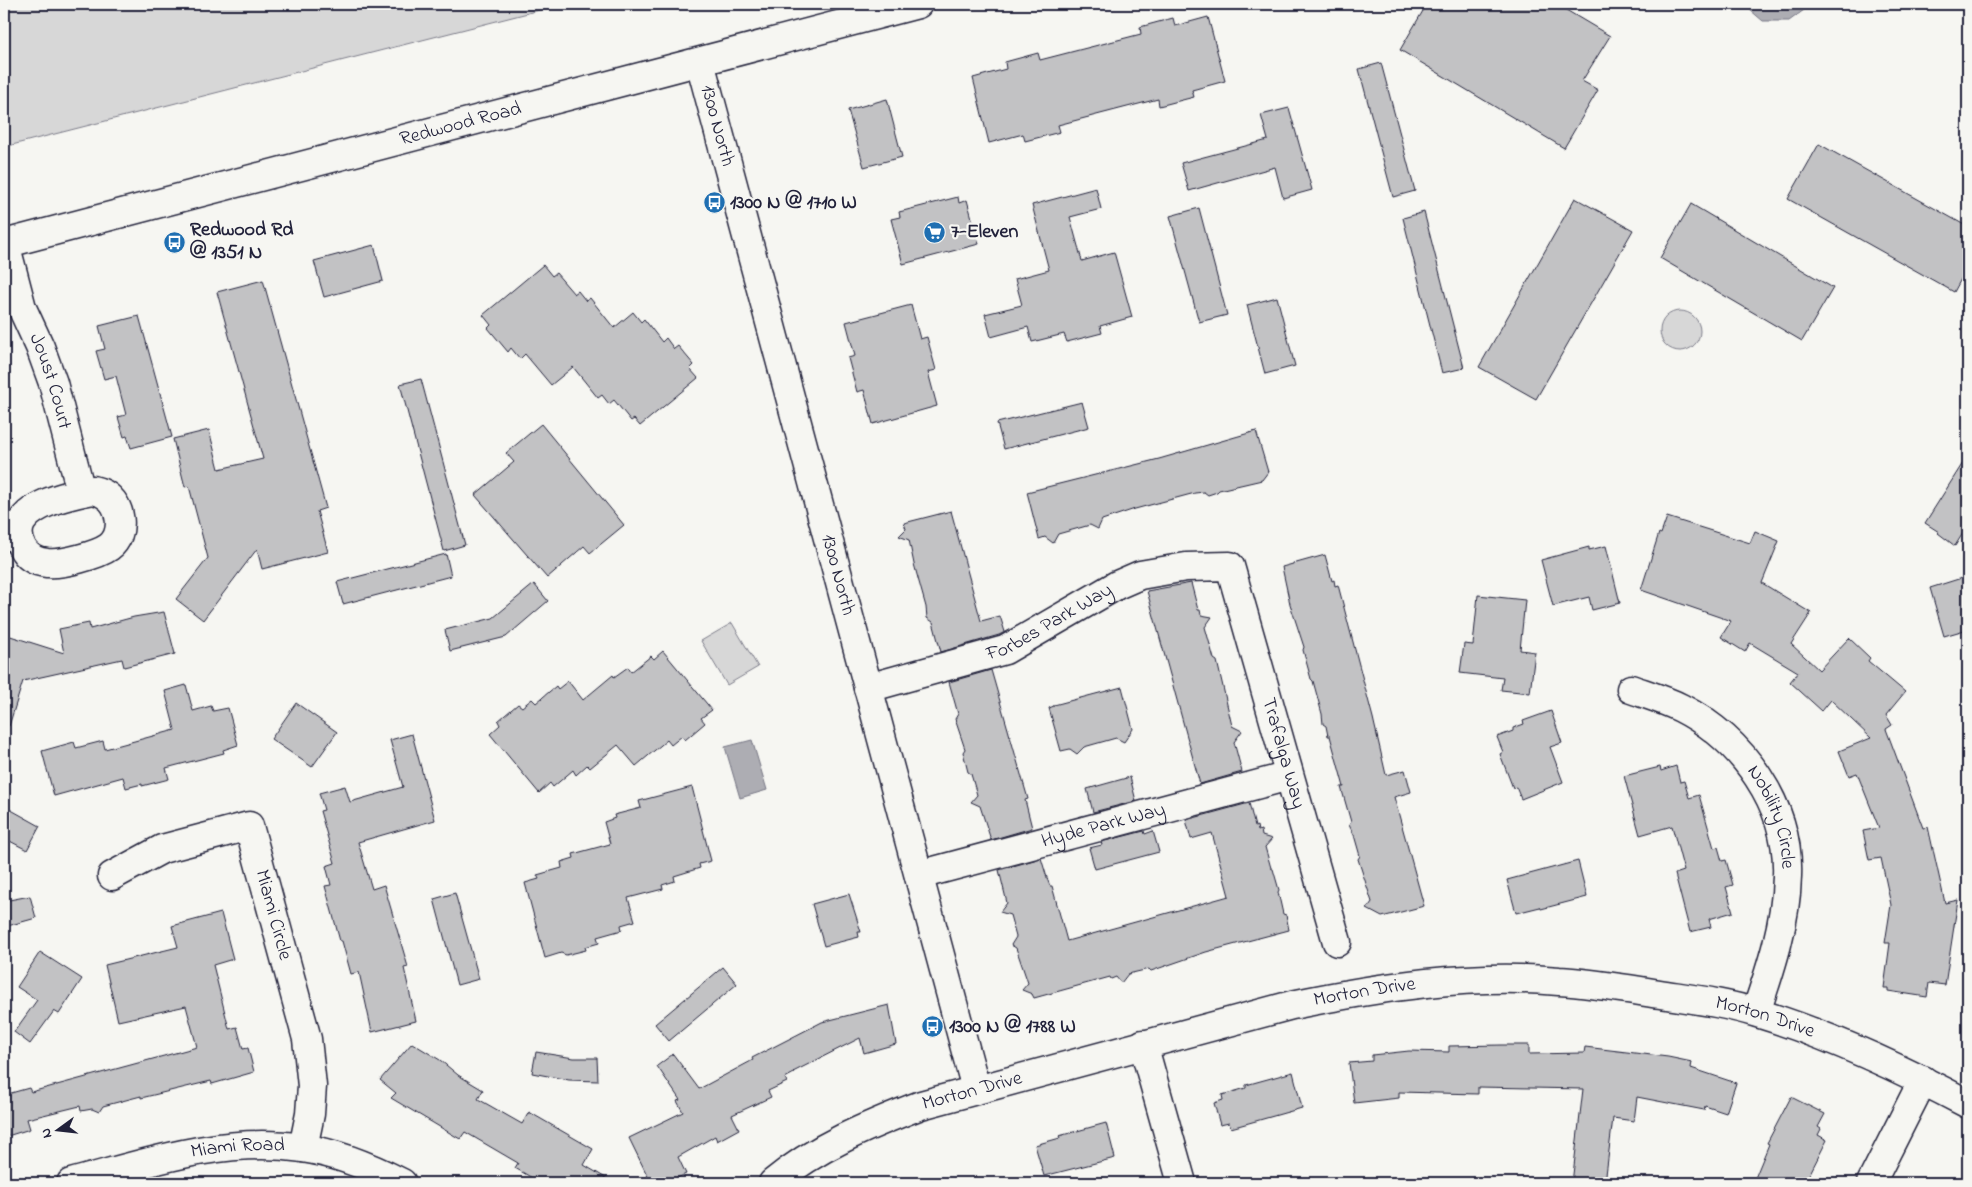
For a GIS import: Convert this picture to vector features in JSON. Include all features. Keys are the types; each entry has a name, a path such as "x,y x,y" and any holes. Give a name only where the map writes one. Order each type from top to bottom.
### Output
{"street":[{"name":"Redwood Road","path":"4,244 918,4"},
{"name":"1300 North","path":"700,62 976,1089"},
{"name":"Joust Court","path":"4,244 22,308 40,347 53,382 81,492"},
{"name":"Forbes Park Way","path":"868,688 1005,650 1117,585 1140,575 1186,567 1230,566"},
{"name":"Trafalga Way","path":"1230,566 1336,942"},
{"name":"Nobility Circle","path":"1631,688 1681,708 1707,724 1733,746 1756,772 1773,803 1784,838 1788,874 1784,910 1777,945 1756,1012"},
{"name":"Hyde Park Way","path":"919,875 1289,776"},
{"name":"Miami Circle","path":"112,876 162,849 249,826 302,1017 308,1047 312,1086 310,1114 304,1148"},
{"name":"Morton Drive","path":"773,1183 818,1152 866,1127 921,1105 1292,1005 1350,993 1418,983 1486,980 1558,981 1695,1000 1756,1012 1841,1043 1923,1080 1968,1104"},
{"path":"1143,1044 1182,1183"},
{"path":"1871,1183 1923,1080"},
{"name":"Miami Road","path":"71,1183 149,1173 198,1150 276,1145 304,1148 354,1161 402,1183"}],"shaded area":[{"path":"4,4 563,4 4,147"},
{"path":"1743,4 1801,4 1804,10 1789,21 1763,21"},
{"path":"1680,311 1694,317 1700,331 1694,345 1680,351 1666,345 1660,331 1666,317"},
{"path":"732,623 758,667 727,685 701,641"},
{"path":"752,740 767,790 740,798 725,747"}],"building":[{"path":"1427,4 1556,4 1610,36 1582,81 1598,90 1564,148 1400,50"},
{"path":"1208,17 1225,81 1192,90 1194,97 1159,106 1158,99 1058,125 1060,132 1025,141 1023,134 989,143 973,78 1006,69 1005,62 1038,53 1040,60 1141,34 1140,27 1173,18 1175,26"},
{"path":"1381,63 1415,191 1393,197 1359,69"},
{"path":"887,99 902,157 864,167 848,110"},
{"path":"1289,108 1312,190 1283,198 1275,167 1189,191 1181,163 1268,140 1261,115"},
{"path":"1819,144 1968,227 1968,266 1954,292 1788,199"},
{"path":"1096,188 1101,209 1070,217 1082,261 1114,252 1132,317 1100,326 1102,333 1067,342 1064,334 1032,342 1028,327 991,337 985,314 1022,305 1015,279 1049,270 1032,205"},
{"name":"7-Eleven","path":"958,197 959,203 967,200 979,244 903,264 891,219 900,217 899,212"},
{"path":"1575,198 1633,230 1536,399 1479,367"},
{"path":"1691,204 1833,288 1802,341 1660,258"},
{"path":"1199,208 1227,315 1199,322 1170,216"},
{"path":"1424,212 1464,368 1442,373 1403,218"},
{"path":"374,245 383,281 324,297 314,261"},
{"path":"543,265 552,276 556,273 574,294 578,291 586,301 590,298 614,328 633,312 641,322 644,319 662,342 666,338 674,349 678,346 694,365 690,369 698,378 640,426 634,419 631,421 614,400 609,404 602,395 598,398 573,367 551,385 525,354 520,359 511,348 508,352 488,328 491,325 483,315"},
{"path":"263,280 326,508 317,511 328,552 262,569 257,549 203,620 176,599 208,558 189,486 185,487 173,439 209,430 219,469 263,459 217,292"},
{"path":"1277,297 1295,366 1265,374 1247,305"},
{"path":"911,305 920,339 927,337 936,370 928,372 937,406 873,424 864,390 857,392 848,358 855,356 846,322"},
{"path":"139,316 172,437 131,448 127,436 124,437 118,417 126,415 116,376 104,379 96,351 105,349 99,326"},
{"path":"421,379 465,545 444,551 400,384"},
{"path":"1082,402 1089,427 1004,449 997,423"},
{"path":"541,424 624,525 590,553 584,546 547,578 475,495 514,462 506,453"},
{"path":"1256,431 1268,472 1262,480 1219,490 1208,495 1204,492 1195,493 1135,509 1102,520 1098,529 1090,525 1058,534 1053,543 1045,537 1039,539 1027,492 1159,459"},
{"path":"1968,455 1968,525 1955,546 1925,523"},
{"path":"951,511 981,621 1000,616 1005,632 941,652 933,622 927,618 909,540 899,536 906,529 904,523"},
{"path":"1667,517 1750,543 1755,531 1779,541 1762,583 1811,613 1791,644 1819,670 1849,638 1870,658 1868,661 1905,692 1886,715 1892,725 1886,729 1923,828 1928,827 1945,903 1958,900 1945,985 1929,983 1927,997 1888,991 1888,988 1884,988 1890,943 1885,943 1891,905 1881,858 1869,860 1863,831 1879,828 1857,773 1849,776 1839,751 1871,738 1831,700 1822,711 1790,682 1798,672 1750,643 1745,652 1721,637 1731,621 1641,590 1659,533 1661,534"},
{"path":"1606,546 1620,603 1592,610 1589,597 1553,606 1541,560 1589,547 1589,550"},
{"path":"446,554 451,576 343,604 337,582"},
{"path":"1325,555 1332,581 1334,580 1335,586 1338,585 1386,775 1405,770 1411,792 1394,797 1424,906 1382,917 1367,909 1372,902 1358,859 1360,856 1354,835 1349,825 1351,822 1341,787 1344,787 1330,736 1328,736 1326,726 1323,724 1322,714 1303,650 1304,647 1290,604 1282,567"},
{"path":"1968,576 1968,629 1944,636 1930,588"},
{"path":"1191,583 1201,615 1212,617 1205,627 1214,659 1217,661 1232,726 1242,731 1234,742 1242,772 1200,784 1147,591"},
{"path":"534,584 548,601 506,637 450,651 445,630 493,618"},
{"path":"1478,595 1525,600 1520,650 1535,652 1530,693 1501,690 1503,678 1460,673 1464,644 1473,645"},
{"path":"164,612 175,654 124,667 122,659 23,681 9,726 4,726 4,634 64,653 59,629 89,623 90,629 134,617"},
{"path":"663,651 712,710 701,718 705,723 685,740 682,736 671,745 667,740 636,766 618,745 590,768 587,765 576,775 573,770 553,787 550,783 539,793 490,734 500,725 498,721 518,704 522,707 532,699 536,703 556,686 558,689 568,681 583,700 613,675 614,677 628,667 631,672 651,656 654,659"},
{"path":"991,670 1028,799 1025,800 1032,828 991,840 980,806 971,802 977,795 963,752 965,749 955,719 958,714 949,682"},
{"path":"186,685 193,711 211,706 213,711 228,708 238,745 223,750 224,753 166,768 169,779 126,788 123,777 54,796 42,751 74,742 76,748 103,741 105,749 175,730 165,691"},
{"path":"1122,687 1133,729 1124,742 1116,738 1084,747 1077,754 1070,749 1061,751 1049,708 1054,705"},
{"path":"296,703 337,732 312,767 271,739"},
{"path":"1551,711 1562,743 1550,747 1563,782 1521,799 1516,787 1513,788 1500,754 1503,752 1497,737 1513,731 1513,728 1524,724 1523,721"},
{"path":"412,734 435,820 358,842 372,889 384,885 408,967 404,968 416,1021 372,1032 359,972 351,974 325,886 331,885 326,866 335,863 320,811 324,810 319,793 345,786 350,802 403,787 390,740"},
{"path":"1676,766 1680,782 1684,781 1689,798 1699,795 1714,848 1718,847 1722,861 1726,860 1733,885 1726,887 1733,912 1709,919 1711,927 1690,932 1675,874 1684,871 1672,826 1640,835 1624,776 1660,767 1661,771"},
{"path":"1130,777 1136,801 1093,812 1087,789"},
{"path":"692,787 711,861 699,864 700,868 674,876 675,881 662,885 663,889 628,898 635,921 621,925 622,930 597,937 599,943 585,947 586,950 566,955 561,953 545,958 525,883 539,879 537,875 562,868 561,862 574,858 573,854 610,844 604,822 615,818 614,815 641,808 639,801"},
{"path":"1249,803 1255,827 1257,826 1258,831 1261,830 1262,836 1272,839 1265,847 1271,868 1273,869 1283,914 1286,915 1289,930 1206,952 1151,971 1149,969 1128,974 1121,983 1116,977 1111,979 1110,977 1034,998 1032,994 1022,990 1028,983 1016,948 1011,945 1016,937 1010,915 1000,912 1007,903 999,870 1041,858 1048,881 1050,886 1052,886 1067,941 1229,896 1212,833 1191,839 1186,820"},
{"path":"4,806 40,826 27,850 4,838"},
{"path":"1144,831 1145,834 1153,831 1159,852 1095,869 1089,848 1102,845 1101,842"},
{"path":"1578,861 1587,897 1541,909 1540,907 1516,913 1507,880"},
{"path":"455,893 479,979 457,985 434,899"},
{"path":"849,894 861,932 858,932 859,937 824,946 812,904"},
{"path":"30,896 36,918 4,927 4,901"},
{"path":"221,913 233,959 213,965 229,1029 237,1027 243,1049 248,1048 254,1072 212,1084 211,1081 141,1098 141,1096 103,1106 99,1112 92,1109 81,1111 80,1106 27,1119 30,1129 4,1137 4,1095 29,1088 31,1092 197,1047 186,1006 118,1021 105,965 178,947 172,926"},
{"path":"40,952 82,979 59,1014 54,1011 30,1044 14,1032 37,1000 17,987"},
{"path":"723,967 737,984 669,1041 655,1024"},
{"path":"889,1005 896,1044 864,1053 860,1038 793,1072 785,1078 787,1082 768,1091 771,1097 732,1115 739,1129 717,1141 715,1136 678,1157 686,1174 666,1183 651,1183 629,1138 683,1112 677,1101 680,1100 657,1066 673,1054 699,1089 753,1060 752,1058 822,1022"},
{"path":"412,1043 483,1090 478,1099 522,1124 529,1112 593,1149 584,1165 614,1183 541,1183 515,1168 518,1163 465,1132 460,1139 391,1098 396,1093 380,1080"},
{"path":"1529,1045 1529,1054 1584,1053 1585,1047 1668,1057 1692,1062 1691,1068 1736,1083 1726,1113 1705,1106 1704,1110 1637,1097 1634,1121 1613,1118 1605,1183 1572,1183 1583,1089 1478,1087 1478,1094 1399,1092 1399,1098 1354,1103 1349,1063 1372,1061 1372,1055 1409,1051 1449,1052 1449,1046"},
{"path":"536,1052 574,1058 597,1058 598,1081 569,1080 532,1073"},
{"path":"1293,1072 1302,1108 1231,1128 1229,1123 1220,1125 1214,1103 1223,1100 1222,1095 1246,1088 1246,1085"},
{"path":"1791,1097 1825,1114 1818,1127 1821,1129 1818,1135 1827,1140 1805,1183 1753,1183 1769,1144 1767,1143"},
{"path":"1106,1123 1115,1158 1044,1176 1035,1145"}],"place":[{"name":"1300 N @ 1710 W","path":"714,203"},
{"name":"7-Eleven","path":"935,232"},
{"name":"Redwood Rd @ 1351 N","path":"174,242"},
{"name":"1300 N @ 1788 W","path":"933,1027"}]}
